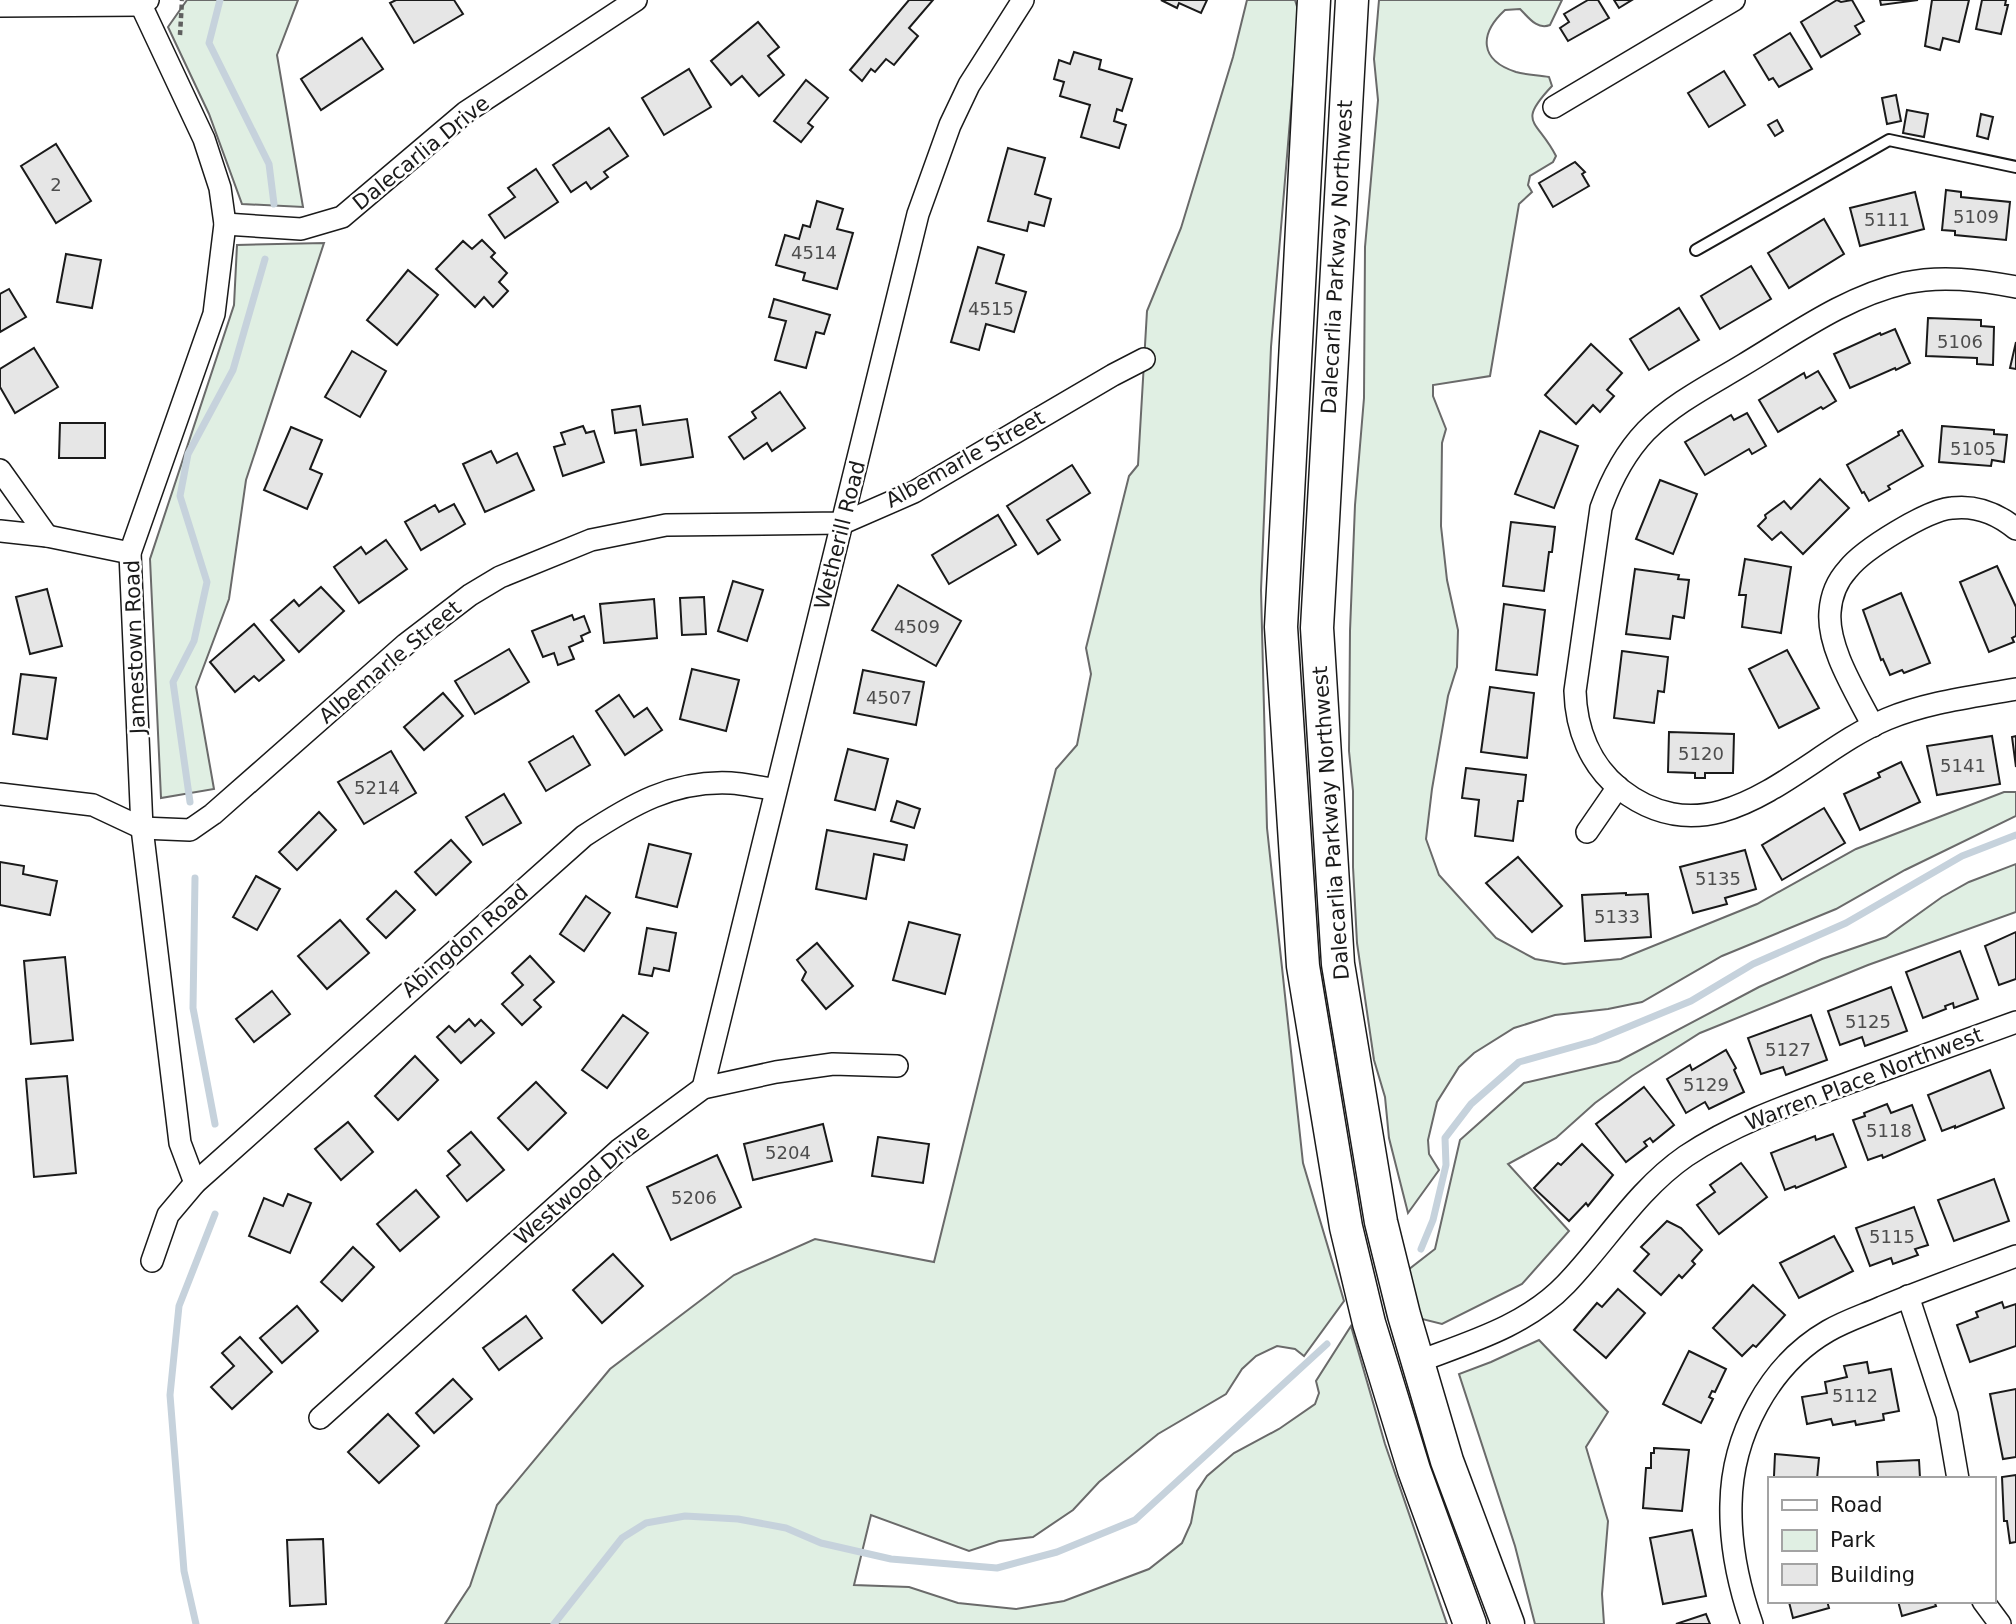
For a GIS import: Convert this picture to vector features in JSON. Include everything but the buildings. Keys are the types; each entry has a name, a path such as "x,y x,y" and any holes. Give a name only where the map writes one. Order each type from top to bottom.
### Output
{"main road":[{"name":"Dalecarlia Parkway Northwest","path":"1314,0 1282,627 1303,967 1346,1227 1369,1323 1414,1470 1470,1624"},
{"name":"Dalecarlia Parkway Northwest","path":"1352,0 1317,628 1338,964 1381,1222 1417,1362 1460,1498 1507,1624"}],"street":[{"name":"Dalecarlia Drive","path":"225,224 301,229 342,218 466,112 636,0"},
{"name":"Wetherill Road","path":"703,1087 918,215 934,164 969,85 1023,0"},
{"path":"1554,107 1734,0"},
{"name":"Jamestown Road","path":"144,3 204,139 220,188 225,224 214,314 130,553 142,828 180,1143 195,1183"},
{"path":"0,6 144,3"},
{"path":"2016,287 1979,281 1939,279 1903,284 1855,299 1681,402 1657,421 1636,442 1612,480 1599,516 1575,691 1582,737 1597,764 1618,787 1644,804 1667,811 1703,815 1727,811 1760,797 1872,726 1927,705 2016,689"},
{"name":"Albemarle Street","path":"0,794 93,805 142,828 190,830 213,814 441,615 500,577 591,540 666,525 843,523 914,492 1113,374 1144,359"},
{"path":"0,470 47,536"},
{"path":"1872,726 1836,650 1830,630 1832,599 1845,571 1860,556 1917,520 1941,509 1980,509 2016,529"},
{"path":"0,531 47,536 130,553"},
{"name":"Abingdon Road","path":"195,1183 584,836 624,809 676,788 730,783 775,789"},
{"path":"1587,832 1618,787"},
{"name":"Warren Place Northwest","path":"1417,1362 1491,1336 1536,1309 1566,1284 1648,1188 1666,1171 1705,1144 1783,1107 2016,1022"},
{"name":"Westwood Drive","path":"320,1418 619,1150 703,1087 832,1064 897,1066"},
{"path":"152,1261 168,1214 195,1183"},
{"path":"1752,1624 1735,1554 1730,1505 1736,1464 1754,1412 1780,1373 1814,1340 1839,1325 2016,1256"},
{"path":"1908,1296 1947,1415 1958,1477"},
{"path":"1984,1603 2000,1624"}],"lane":[{"path":"1696,250 1889,140 2016,167"}],"green space":[{"path":"187,0 298,0 277,55 303,207 242,204 209,114 168,27"},
{"path":"1247,0 1295,0 1299,13 1271,347 1261,590 1267,828 1303,1163 1344,1301 1304,1356 1295,1349 1277,1346 1256,1356 1242,1369 1226,1394 1158,1434 1099,1482 1073,1510 1033,1537 999,1541 969,1551 871,1515 854,1585 909,1587 958,1603 1016,1609 1064,1601 1149,1569 1182,1543 1191,1523 1197,1491 1207,1476 1234,1453 1279,1429 1315,1404 1319,1393 1316,1381 1351,1326 1385,1444 1447,1624 445,1624 470,1586 497,1505 610,1369 734,1275 815,1239 934,1262 1056,769 1077,745 1091,674 1086,648 1129,476 1138,465 1147,311 1181,228 1233,57"},
{"path":"1379,0 1562,0 1550,25 1537,25 1520,9 1505,10 1496,19 1487,37 1489,53 1504,67 1520,73 1549,77 1552,86 1541,98 1532,115 1537,128 1556,156 1553,162 1530,176 1528,185 1532,192 1519,204 1490,376 1433,385 1433,396 1446,429 1442,443 1441,526 1447,580 1458,630 1457,667 1448,696 1426,839 1439,875 1496,938 1535,959 1564,964 1621,959 1757,904 1856,849 2004,792 2016,792 2016,816 1905,870 1836,909 1722,956 1642,1002 1555,1015 1514,1028 1474,1053 1459,1067 1437,1102 1428,1140 1429,1154 1439,1170 1408,1213 1389,1138 1385,1097 1374,1060 1357,943 1353,791 1349,751 1355,505 1364,398 1365,247 1378,100 1374,59"},
{"path":"324,243 246,480 229,599 196,687 214,789 161,798 150,559 234,305 237,245"},
{"path":"2016,864 2016,912 1868,965 1700,1033 1632,1076 1595,1103 1556,1138 1508,1164 1569,1231 1522,1284 1442,1324 1418,1318 1408,1270 1435,1249 1460,1140 1524,1083 1619,1061 1759,987 1822,959 1886,937 1942,897 1969,882"},
{"path":"1539,1340 1608,1412 1586,1447 1608,1521 1602,1594 1604,1624 1535,1624 1515,1546 1459,1374"}],"waterway":[{"path":"220,0 209,43 269,164 274,204"},
{"path":"190,802 173,682 194,641 207,582 180,496 188,454 233,370 265,259"},
{"path":"1421,1249 1433,1220 1446,1165 1445,1138 1471,1104 1519,1062 1594,1041 1691,1001 1753,964 1846,923 1962,856 2016,835"},
{"path":"195,878 193,1008 215,1124"},
{"path":"196,1624 184,1571 170,1395 179,1306 215,1214"},
{"path":"554,1624 622,1538 646,1523 685,1516 738,1519 786,1528 821,1543 891,1559 997,1568 1057,1552 1135,1520 1327,1344"}]}
